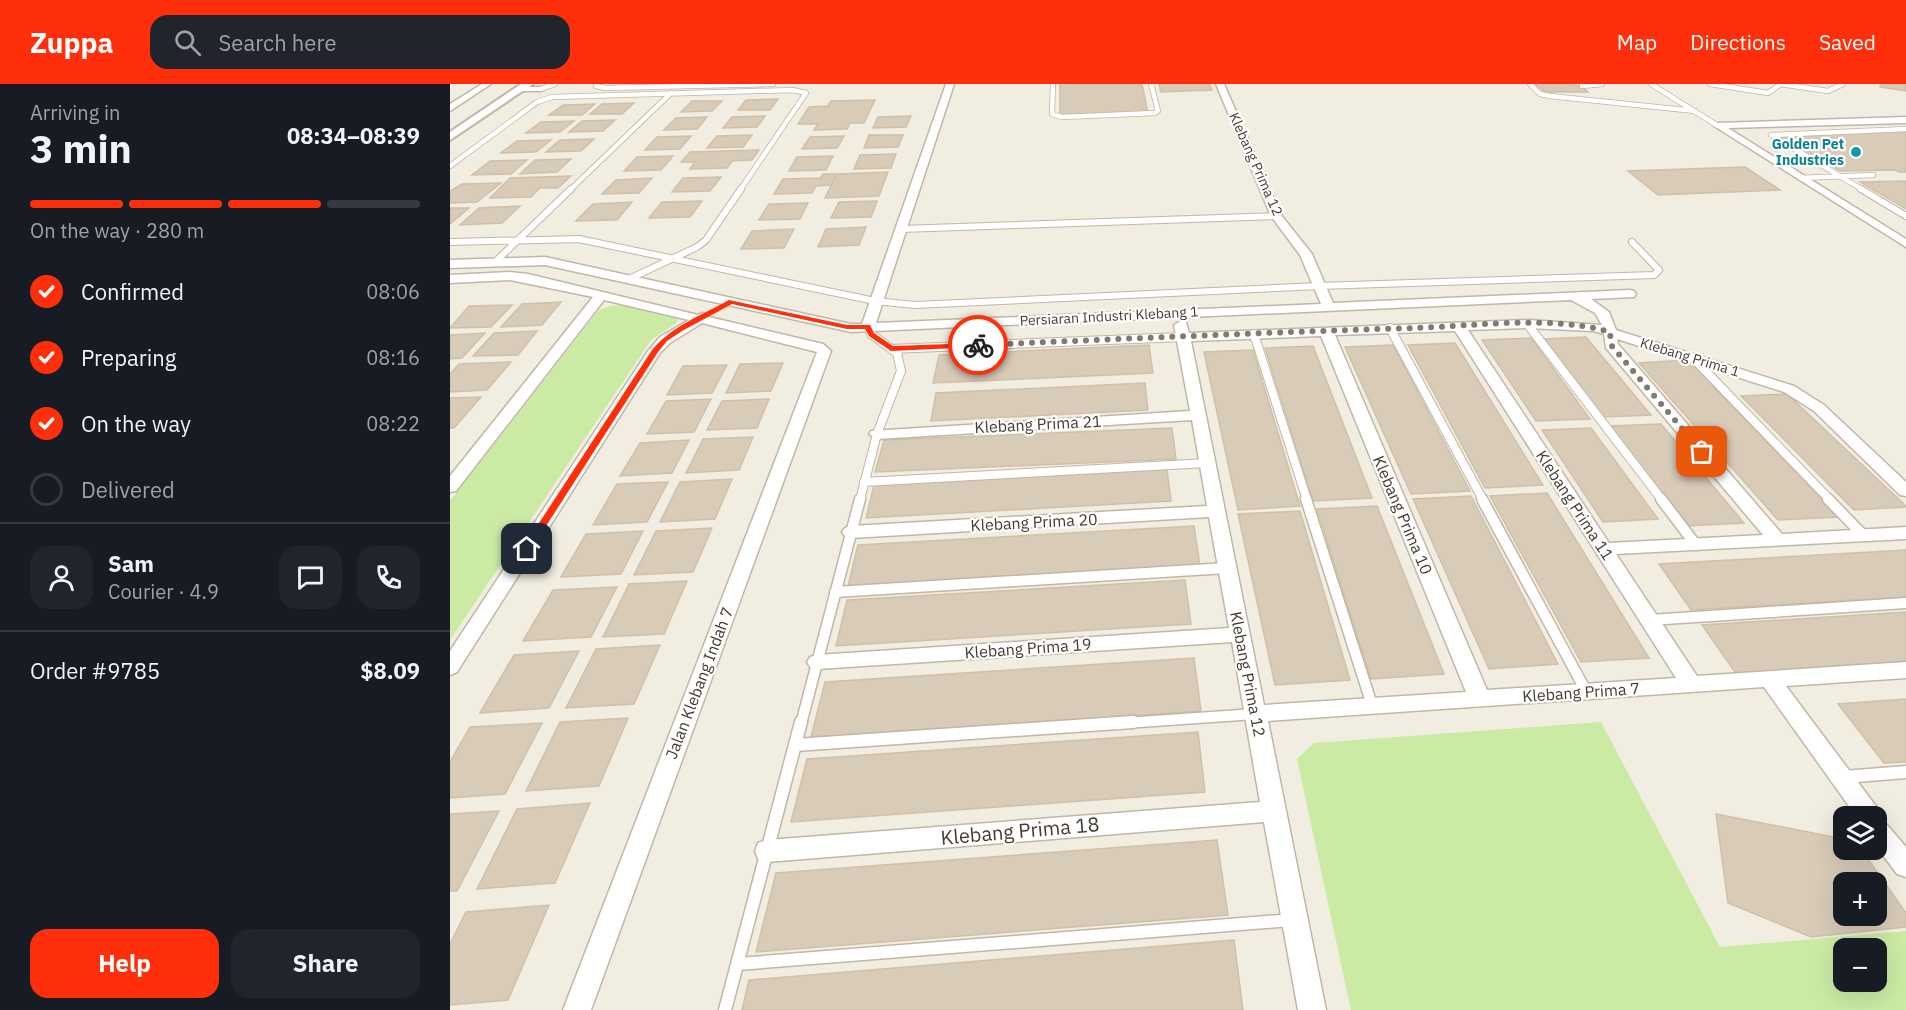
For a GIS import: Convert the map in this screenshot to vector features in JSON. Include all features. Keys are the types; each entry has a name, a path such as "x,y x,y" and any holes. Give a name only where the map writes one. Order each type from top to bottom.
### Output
{"street":[{"path":"450,108 487,84"},
{"path":"868,327 874,301 950,84"},
{"name":"Klebang Prima 12","path":"1220,84 1276,216 1306,254 1328,306"},
{"path":"450,137 524,87 541,89"},
{"path":"1718,126 1906,120"},
{"path":"1718,126 1901,238 1906,244"},
{"name":"Persiaran Industri Klebang 1","path":"450,264 545,261 847,327 1630,294"},
{"path":"450,290 456,278 489,262"},
{"path":"456,278 519,277 700,318"},
{"path":"450,487 601,296"},
{"path":"1568,296 1578,298 1601,311 1609,321 1611,345 1778,540"},
{"path":"450,667 655,351 665,340 700,318 732,302"},
{"name":"Klebang Prima 12","path":"1178,312 1312,1010"},
{"name":"Jalan Klebang Indah 7","path":"577,1010 823,357 823,349 818,346 700,318"},
{"name":"Klebang Prima 1","path":"1184,337 1390,328 1528,324 1581,325 1768,381 1805,398 1906,491"},
{"name":"Klebang Prima 11","path":"1459,326 1691,684"},
{"name":"Klebang Prima 10","path":"1326,331 1480,699"},
{"name":"Klebang Prima 21","path":"877,434 1198,415"},
{"name":"Klebang Prima 20","path":"851,532 1217,511"},
{"path":"1604,549 1906,533"},
{"name":"Klebang Prima 19","path":"817,662 1240,634"},
{"name":"Klebang Prima 7","path":"1255,714 1906,670"},
{"path":"1770,680 1862,806"},
{"name":"Klebang Prima 18","path":"767,851 1274,811"},
{"path":"1887,840 1906,866"}],"lane":[{"path":"541,89 555,84"},
{"path":"598,84 596,87 605,88 773,84"},
{"path":"1053,84 1052,114 1062,117 1155,113 1158,111 1152,84"},
{"path":"1530,84 1540,94 1550,96 1695,111"},
{"path":"1582,86 1602,84"},
{"path":"1651,84 1718,126"},
{"path":"1710,84 1768,93 1780,84 1828,91 1843,84"},
{"path":"450,166 537,102 552,97 802,91 806,95 706,240 676,258 629,279"},
{"path":"489,262 518,240 671,93"},
{"path":"1906,129 1771,134 1906,216"},
{"path":"1800,177 1873,175"},
{"path":"901,229 1276,216"},
{"path":"450,242 579,239 874,301 915,305 1319,286 1654,275 1658,273 1659,270 1632,242"},
{"path":"1528,324 1696,545"},
{"path":"725,1010 877,434 901,371 897,353 871,334 868,327"},
{"path":"1390,328 1586,691"},
{"path":"1254,334 1372,705"},
{"path":"891,349 1184,337"},
{"path":"1692,357 1863,535"},
{"path":"864,482 1207,463"},
{"path":"835,592 1227,568"},
{"path":"1650,620 1906,603"},
{"path":"795,745 1255,714"},
{"path":"1841,777 1906,772"},
{"path":"738,964 1294,920"}],"green space":[{"path":"620,305 678,317 676,323 651,340 450,640 450,501 598,311 609,306"},
{"path":"1601,722 1720,947 1906,931 1906,1010 1351,1010 1297,759 1314,743"}],"building":[{"path":"1060,84 1142,84 1148,113 1060,115"},
{"path":"1159,84 1209,84 1212,90 1161,92"},
{"path":"1535,84 1570,84 1581,86 1588,92 1545,92"},
{"path":"1881,84 1906,84 1906,91 1880,87"},
{"path":"778,99 770,110 738,110 746,100"},
{"path":"875,100 864,123 850,123 847,129 814,130 818,124 798,124 809,107 828,106 831,101"},
{"path":"692,101 722,101 712,111 681,112"},
{"path":"634,103 622,114 590,114 602,104"},
{"path":"595,104 582,115 549,115 563,105"},
{"path":"765,116 757,127 723,128 732,117"},
{"path":"911,116 906,127 873,128 878,117"},
{"path":"707,117 697,129 664,130 676,118"},
{"path":"615,120 603,131 569,132 582,121"},
{"path":"574,121 560,132 526,133 541,122"},
{"name":"Golden Pet Industries","path":"1906,130 1906,172 1894,170 1840,171 1776,134"},
{"path":"752,135 743,147 707,148 717,136"},
{"path":"869,135 903,135 898,147 864,148"},
{"path":"691,136 680,149 645,150 657,137"},
{"path":"844,136 837,148 802,149 810,137"},
{"path":"594,139 581,151 546,152 560,140"},
{"path":"551,140 536,152 501,153 517,141"},
{"path":"759,150 752,160 732,161 727,168 690,169 695,162 681,162 690,152"},
{"path":"896,154 891,168 854,169 860,155"},
{"path":"673,156 661,170 624,171 637,157"},
{"path":"833,156 826,170 789,171 797,157"},
{"path":"571,159 557,172 520,174 535,160"},
{"path":"527,160 511,174 472,175 490,161"},
{"path":"1745,167 1780,190 1658,195 1628,171"},
{"path":"888,172 879,196 825,198 837,174"},
{"path":"823,174 837,174 831,185 816,186 812,193 774,194 783,179 820,178"},
{"path":"571,176 558,188 540,188 531,197 490,198 510,178"},
{"path":"721,177 710,191 672,192 683,178"},
{"path":"652,178 639,193 602,194 616,180"},
{"name":"Golden Pet Industries","path":"1906,181 1906,209 1860,182"},
{"path":"501,183 477,202 450,203 450,191 462,184"},
{"path":"702,201 690,217 649,218 662,202"},
{"path":"877,201 871,217 831,218 839,202"},
{"path":"632,202 617,220 576,221 593,204"},
{"path":"808,203 800,219 759,220 769,204"},
{"path":"520,206 502,223 460,225 479,208"},
{"path":"450,208 469,208 450,224"},
{"path":"866,227 859,245 818,247 826,229"},
{"path":"794,229 784,248 741,249 752,231"},
{"path":"561,302 542,325 501,327 522,304"},
{"path":"512,305 491,327 450,328 469,306"},
{"path":"537,331 518,355 473,356 494,333"},
{"path":"485,333 462,358 450,359 450,335"},
{"path":"1586,337 1651,415 1603,417 1543,339"},
{"path":"1531,338 1590,419 1536,421 1482,340"},
{"path":"1455,343 1543,485 1485,488 1408,345"},
{"path":"1149,345 1153,373 933,383 939,355"},
{"path":"1393,345 1470,491 1411,494 1345,347"},
{"path":"1313,346 1372,498 1313,501 1265,348"},
{"path":"1253,350 1300,506 1238,510 1204,352"},
{"path":"1688,360 1839,517 1778,520 1639,363"},
{"path":"511,362 487,390 450,392 450,374 459,364"},
{"path":"783,363 771,391 726,393 740,364"},
{"path":"727,365 712,393 667,395 683,366"},
{"path":"1145,383 1148,410 931,421 936,393"},
{"path":"1787,394 1906,507 1854,510 1741,396"},
{"path":"481,397 454,428 450,428 450,398"},
{"path":"711,399 694,432 647,434 666,401"},
{"path":"769,399 757,428 707,430 722,401"},
{"path":"1661,424 1744,523 1685,526 1609,426"},
{"path":"1172,428 1176,459 875,472 884,440"},
{"path":"1591,428 1658,519 1603,522 1542,430"},
{"path":"753,437 739,470 686,473 703,439"},
{"path":"689,440 672,473 620,476 640,443"},
{"path":"1167,469 1171,501 866,518 874,485"},
{"path":"732,479 715,519 660,522 680,482"},
{"path":"668,482 647,522 593,525 617,484"},
{"path":"1547,493 1649,658 1581,662 1490,496"},
{"path":"1471,496 1558,664 1489,669 1413,499"},
{"path":"1377,506 1444,674 1371,679 1317,509"},
{"path":"1300,511 1350,680 1275,685 1238,514"},
{"path":"1194,526 1200,566 848,586 858,545"},
{"path":"712,528 693,572 634,575 656,531"},
{"path":"643,531 621,574 561,577 586,534"},
{"path":"1906,550 1906,597 1691,610 1659,564"},
{"path":"1185,580 1191,624 836,646 847,600"},
{"path":"687,581 664,634 603,637 629,584"},
{"path":"617,587 591,637 523,641 553,590"},
{"path":"1906,612 1906,663 1737,675 1702,625"},
{"path":"660,645 634,704 566,708 596,649"},
{"path":"579,651 549,708 480,713 514,655"},
{"path":"1194,658 1201,711 811,737 825,682"},
{"path":"1906,699 1906,762 1884,763 1838,704"},
{"path":"628,718 599,786 526,791 560,722"},
{"path":"542,723 505,794 450,798 450,762 470,727"},
{"path":"1198,732 1205,792 791,822 807,759"},
{"path":"590,803 555,883 477,889 517,809"},
{"path":"499,811 457,891 450,891 450,814"},
{"path":"1716,814 1833,837 1833,860 1869,860 1877,872 1833,872 1833,926 1887,926 1887,886 1906,913 1906,927 1811,937 1728,903"},
{"path":"1217,840 1228,915 756,952 776,873"},
{"path":"549,905 508,1000 450,1005 450,944 466,912"},
{"path":"1234,940 1243,1010 742,1010 749,980"}],"way so far":[{"path":"978,345 1390,328 1528,324 1581,325 1610,332 1611,345 1702,452"}],"place":[{"name":"Golden Pet Industries","path":"1856,152"}],"route":[{"path":"527,549 655,351 680,329 732,302 850,328 868,327 871,334 891,349 978,345"}]}
